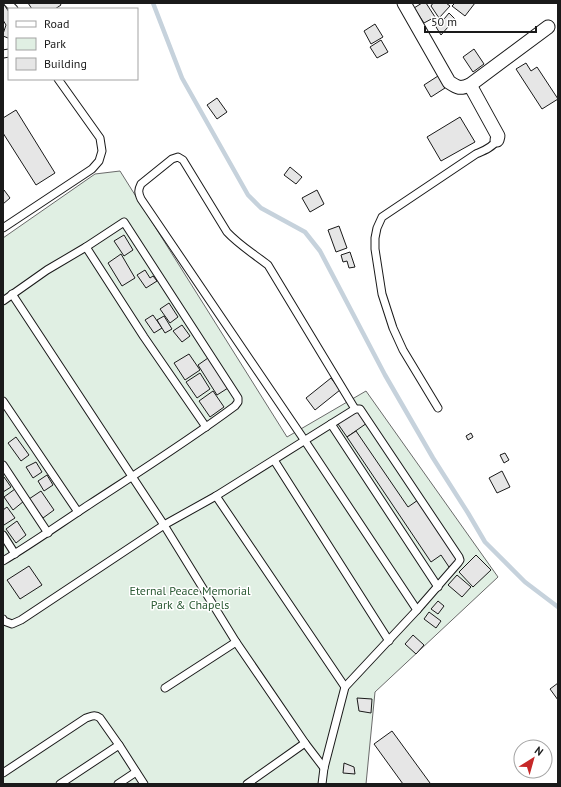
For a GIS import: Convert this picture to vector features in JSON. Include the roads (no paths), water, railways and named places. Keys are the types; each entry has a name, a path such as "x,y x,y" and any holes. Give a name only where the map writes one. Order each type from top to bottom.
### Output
{"street":[{"path":"404,3 449,82 457,87 463,88 470,85 548,26"},
{"path":"470,85 498,136 497,140"}],"lane":[{"path":"3,228 92,169 99,161 102,151 100,138 59,80"},
{"path":"438,408 403,350 393,328 382,294 375,249 377,228 382,217 476,154 494,144 497,140"},
{"path":"355,409 268,265 234,240 227,232 183,160 178,157 172,159 142,184 138,193 150,212 417,610"},
{"path":"3,301 47,270 124,222 238,398 238,402 235,406 170,452 3,561"},
{"path":"86,247 144,337 206,427"},
{"path":"12,294 164,525 236,642 305,744 324,768"},
{"path":"3,401 78,512"},
{"path":"3,619 4,621 12,624 21,620 164,525 216,496 355,409 360,409 459,557 460,561 346,687 324,768 322,784"},
{"path":"331,424 438,587"},
{"path":"274,460 389,640"},
{"path":"3,465 48,533"},
{"path":"216,496 346,687"},
{"path":"3,535 15,554"},
{"path":"165,688 236,642"},
{"path":"3,773 86,718 93,715 100,718 144,784"},
{"path":"247,784 305,744"},
{"path":"60,784 119,745"},
{"path":"118,784 136,772"}],"waterway":[{"path":"153,3 182,78 248,195 261,208 305,232 320,251 385,375 433,458 485,542 525,582 558,607"}],"park label":[{"name":"Eternal Peace Memorial Park & Chapels","path":"190,597"}]}
